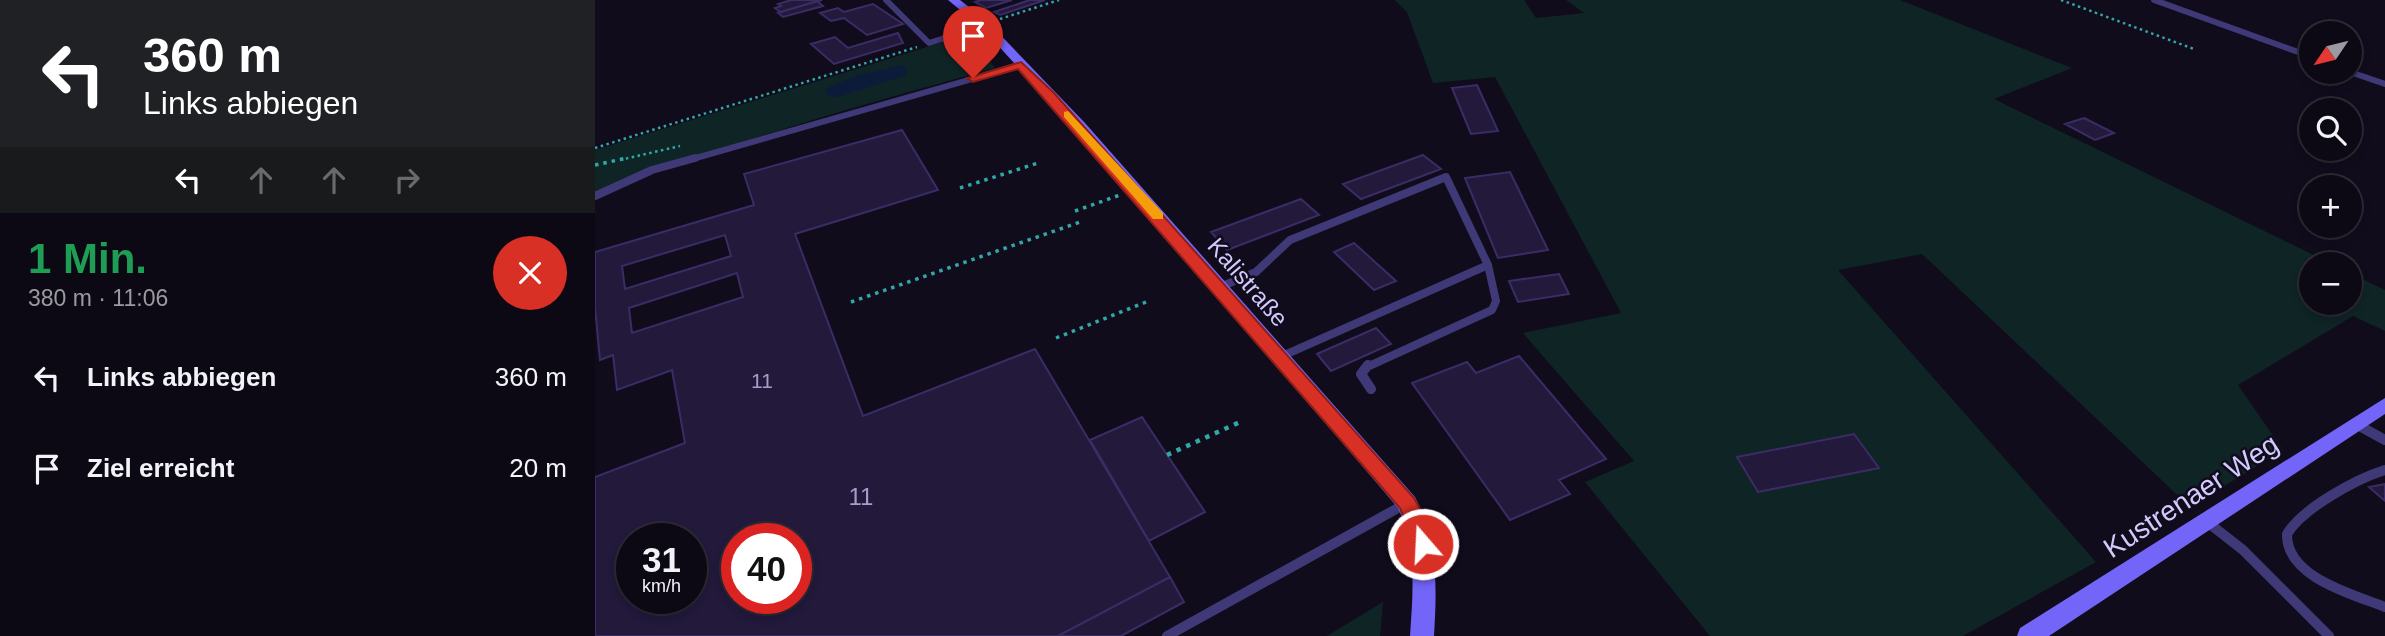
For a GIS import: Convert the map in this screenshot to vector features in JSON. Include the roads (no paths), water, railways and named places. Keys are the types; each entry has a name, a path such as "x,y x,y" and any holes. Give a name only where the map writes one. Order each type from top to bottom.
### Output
{"street":[{"name":"Kalistraße","path":"953,0 985,24 1135,190 1407,503 1418,523 1424,555 1422,636"},
{"name":"Kustrenaer Weg","path":"2029,636 2385,405"}],"lane":[{"path":"886,0 929,43 985,24"},
{"path":"2154,0 2299,52"},
{"path":"595,196 652,170 1021,65"},
{"path":"2363,76 2385,84"},
{"path":"1220,287 1256,272 1290,240 1446,177 1488,265 1496,301 1492,310 1478,319 1368,365 1361,373 1371,389"},
{"path":"1280,357 1488,265"},
{"path":"2356,424 2385,440"},
{"path":"2385,470 2346,485 2298,521 2288,532 2286,542 2294,558 2316,576 2385,607"},
{"path":"1167,636 1407,503"},
{"path":"2206,521 2243,550 2329,636"}],"water":[{"path":"902,65 907,70 906,75 838,97 830,96 824,90 852,77"}]}
